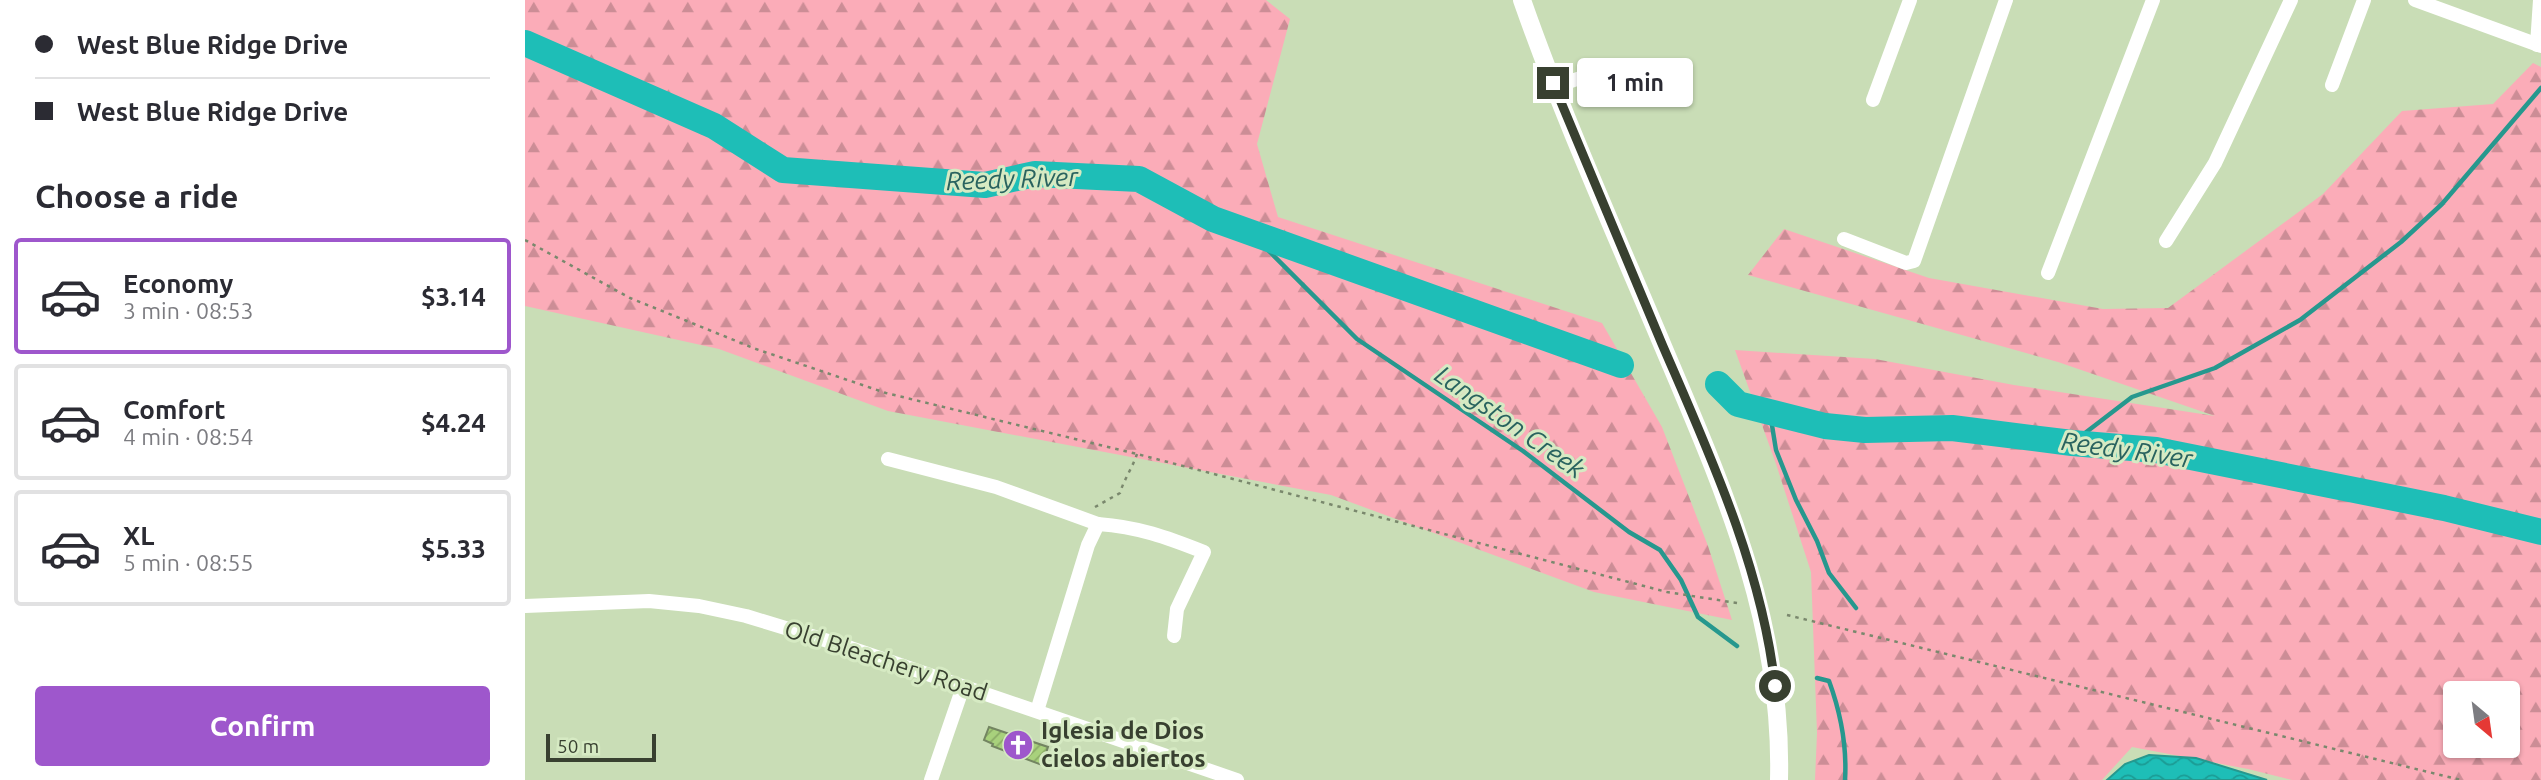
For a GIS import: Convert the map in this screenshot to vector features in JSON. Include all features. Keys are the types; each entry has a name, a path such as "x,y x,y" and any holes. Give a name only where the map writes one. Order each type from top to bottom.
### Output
{"main road":[{"path":"1522,0 1554,87 1698,427 1752,575 1773,667 1779,780"}],"street":[{"path":"1873,100 1910,0"},
{"path":"1844,239 1906,263 1914,261 2006,0"},
{"path":"2048,273 2153,0"},
{"path":"2166,241 2215,163 2291,0"},
{"path":"2332,85 2364,0"},
{"path":"2415,0 2539,45 2540,0"},
{"path":"1554,87 1609,68 1636,67 1685,77"},
{"path":"888,459 996,487 1098,524 1128,526 1154,532 1204,552 1177,608 1174,636"},
{"path":"1037,710 1088,545 1098,524"},
{"name":"Old Bleachery Road","path":"525,606 649,601 699,606 746,616 1037,710 1237,780"},
{"path":"931,780 963,687"}],"path":[{"path":"525,240 630,298 755,349 886,393 1137,454 1667,592 1737,603"},
{"path":"1787,615 2461,780"}],"green space":[{"path":"525,0 1266,0 1290,19 1257,144 1278,217 1602,323 1662,427 1708,546 1732,620 1594,592 1331,495 888,411 719,349 525,306"},
{"path":"2533,63 2541,67 2541,780 2292,780 2132,747 2102,780 1815,780 1817,733 1811,572 1735,350 1875,359 2014,385 2215,416 2058,362 1748,275 1784,229 1929,278 2103,309 2168,308 2323,194 2402,111 2493,104"}],"water":[{"path":"2149,755 2196,758 2267,780 2107,780 2125,764"}],"building":[{"name":"Iglesia de Dios cielos abiertos","path":"989,727 1048,747 1042,765 992,746 993,744 984,740"}],"waterway":[{"name":"Reedy River","path":"525,43 714,126 783,170 985,185 1035,174 1139,179 1213,219 1621,365"},
{"path":"2072,443 2132,397 2215,368 2300,320 2401,242 2442,204 2541,88"},
{"name":"Langston Creek","path":"1252,234 1357,339 1523,451 1629,532 1660,550 1681,580 1698,617 1737,646"},
{"name":"Reedy River","path":"1718,384 1738,404 1825,426 1865,430 1952,428 2156,450 2444,508 2541,532"},
{"path":"1770,413 1776,450 1796,500 1817,541 1829,573 1856,608"},
{"name":"Langston Creek","path":"1817,678 1829,681 1836,704 1844,742 1845,780"}],"place":[{"name":"Iglesia de Dios cielos abiertos","path":"1018,745"}],"route":[{"path":"1553,83 1698,427 1735,527 1752,575 1765,625 1775,686"}]}
